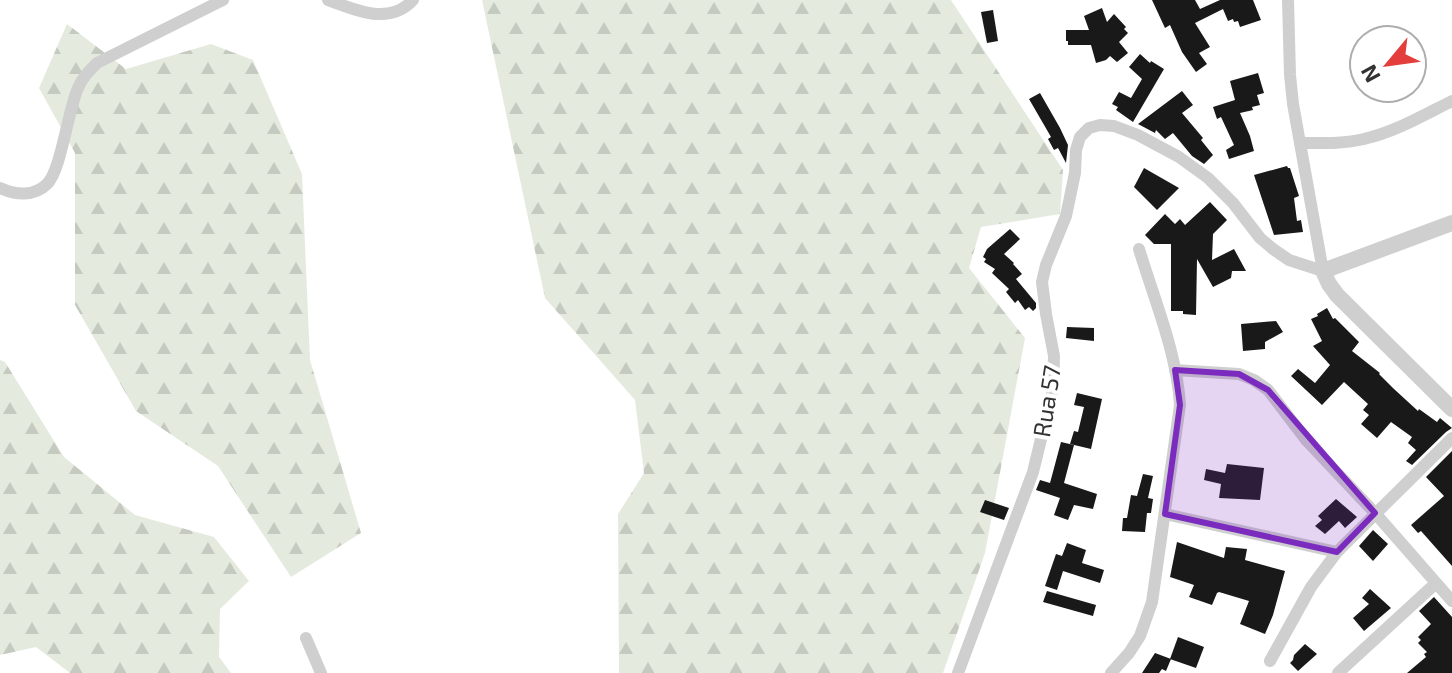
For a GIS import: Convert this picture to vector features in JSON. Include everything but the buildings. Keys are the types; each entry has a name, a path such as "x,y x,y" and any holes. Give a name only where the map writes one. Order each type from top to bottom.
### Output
{"street":[{"path":"0,188 28,194 48,184 55,171 72,103 86,73 97,63 223,0"},
{"path":"328,0 386,15 397,12 413,0"},
{"path":"1288,0 1293,104 1323,271 1337,295 1452,409"},
{"path":"1300,143 1367,139 1452,101"},
{"name":"Rua 57","path":"958,673 1033,472 1053,390 1054,356 1042,282 1066,216 1080,137 1089,128 1114,126 1179,157 1208,178 1273,249 1289,260 1323,271"},
{"path":"1323,271 1452,223"},
{"path":"1111,673 1140,636 1152,602 1180,405 1175,370 1139,249"},
{"path":"1175,370 1239,374 1268,390 1307,441 1452,601"},
{"path":"1270,661 1311,587 1337,552 1452,438"},
{"path":"1165,514 1337,552"},
{"path":"1338,673 1435,584"},
{"path":"306,638 321,673"}],"highlighted area":[{"path":"1175,370 1239,374 1268,390 1375,513 1337,552 1165,514 1180,405"}],"green space":[{"path":"482,0 951,0 1063,170 1060,214 981,227 969,268 1025,338 985,553 943,673 619,673 618,514 644,473 635,400 545,298"},
{"path":"67,24 126,69 211,44 253,60 302,174 310,360 361,533 291,577 218,466 136,411 75,305 75,153 39,88"},
{"path":"0,360 5,362 64,457 135,515 214,537 249,581 220,609 219,657 231,673 70,673 36,647 0,655"}]}
